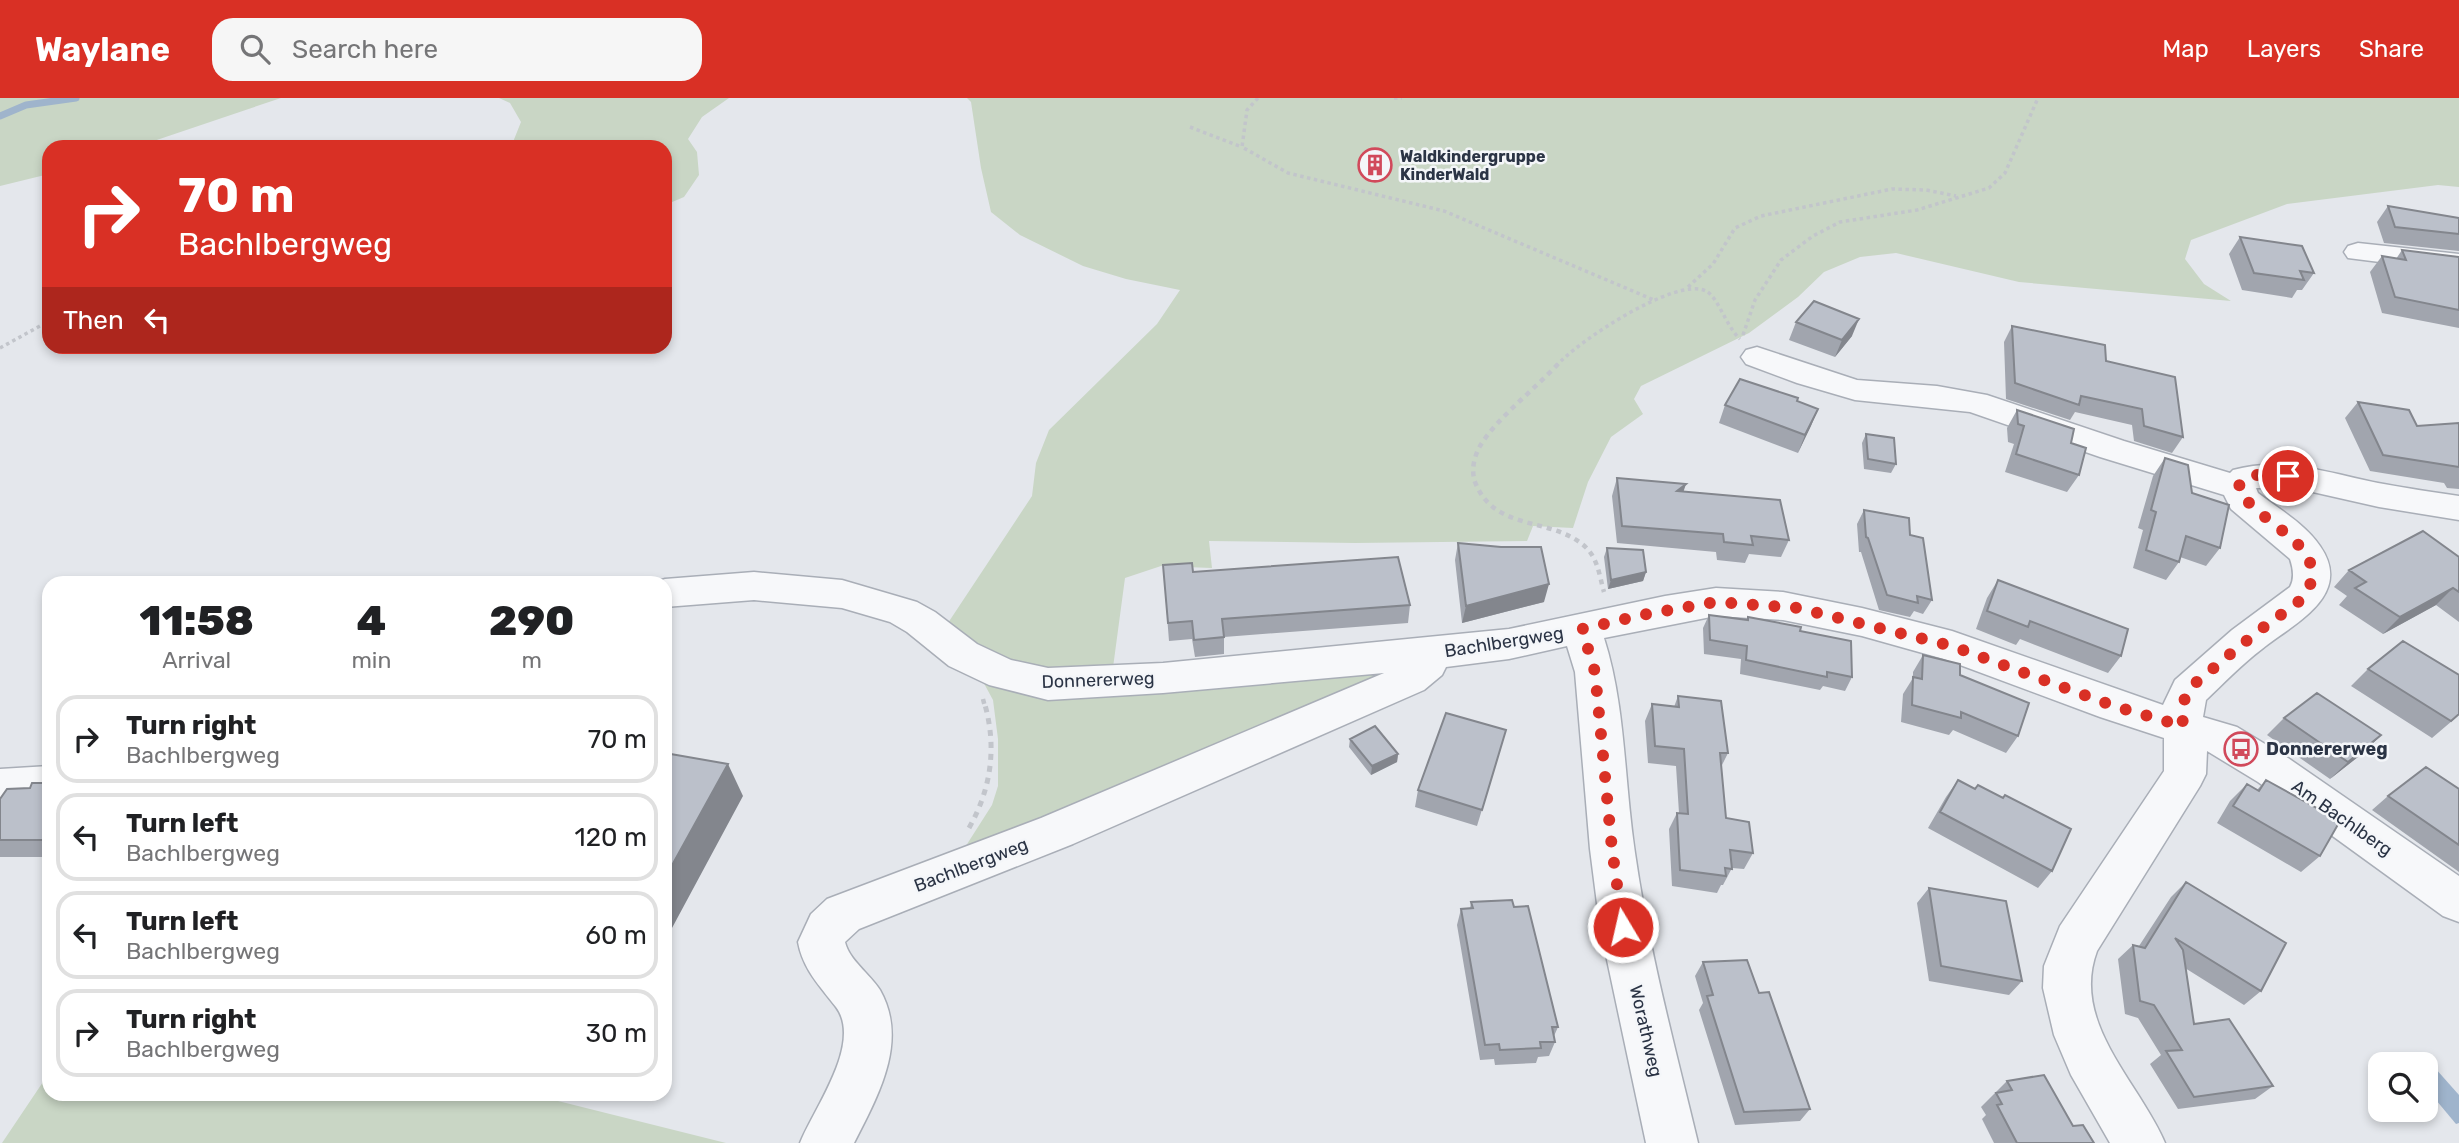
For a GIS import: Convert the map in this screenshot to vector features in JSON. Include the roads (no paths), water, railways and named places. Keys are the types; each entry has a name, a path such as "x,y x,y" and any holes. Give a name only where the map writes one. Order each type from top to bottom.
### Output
{"street":[{"path":"2358,252 2459,263"},
{"path":"1757,357 1855,390 1937,396 1975,402 2112,449 2238,487 2244,500 2292,538 2306,553 2312,568 2311,583 2305,596 2246,640 2189,691 2182,708 2185,774 2077,941 2068,967 2068,998 2077,1031 2139,1143"},
{"path":"2238,487 2245,478 2261,474 2288,476 2392,498 2459,508"},
{"name":"Donnererweg","path":"672,592 754,586 842,594 903,612 921,622 963,655 1013,677 1059,684 1163,678 1427,654"},
{"name":"Bachlbergweg","path":"826,1143 860,1069 869,1025 858,995 823,955 821,939 828,926 843,914 1057,831 1410,679 1428,664 1427,654 1509,645 1594,613 1647,614 1716,602 1791,607 1952,646 2114,706 2183,726"},
{"name":"Worathweg","path":"1594,613 1595,672 1612,849 1622,916 1671,1143"},
{"name":"Am Bachlberg","path":"2183,726 2241,749 2459,902"},
{"path":"0,787 42,784"}],"water":[{"path":"2438,1071 2459,1095 2459,1123 2456,1124 2438,1102"}],"waterway":[{"path":"0,116 26,105 76,98"}],"place":[{"name":"Waldkindergruppe KinderWald","path":"1375,165"},
{"name":"Donnererweg","path":"2241,749"}]}
